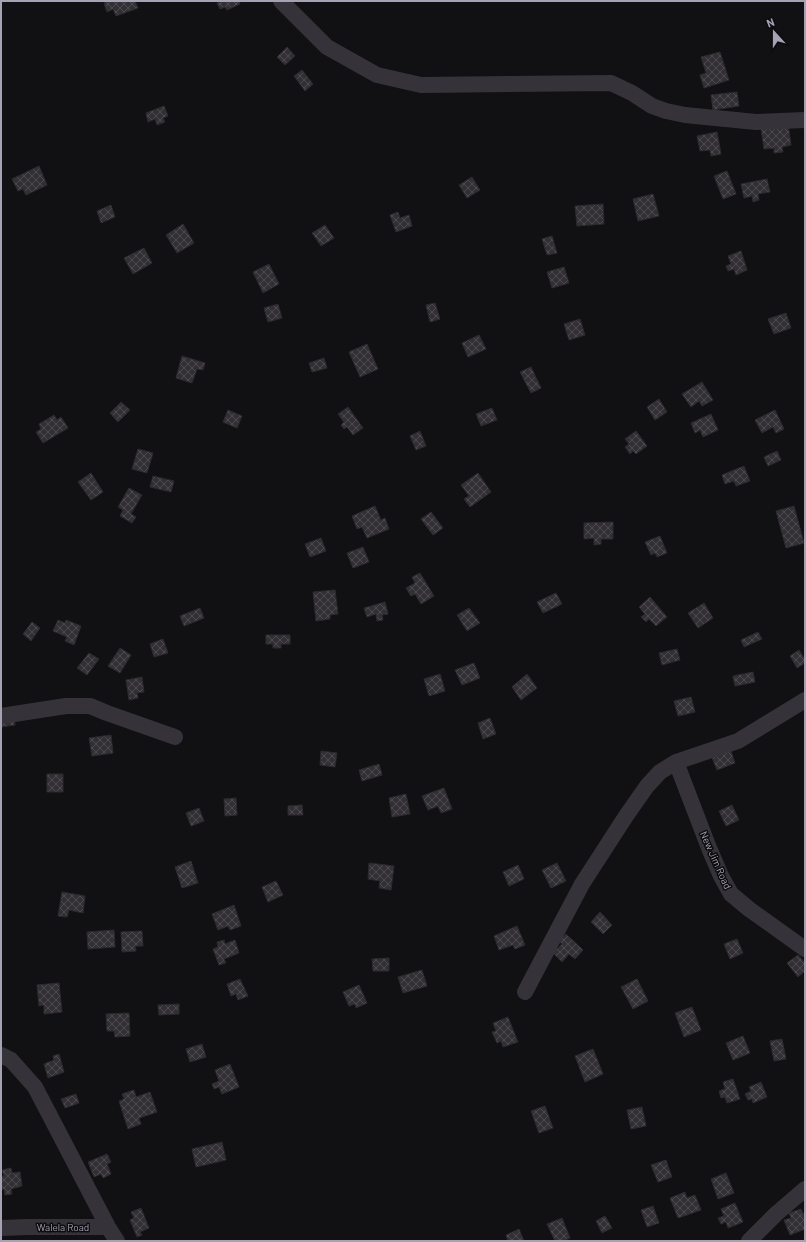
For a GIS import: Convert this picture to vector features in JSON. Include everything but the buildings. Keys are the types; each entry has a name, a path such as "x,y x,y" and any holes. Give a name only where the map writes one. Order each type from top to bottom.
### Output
{"street":[{"path":"281,1 327,47 377,75 422,85 591,82 611,83 632,93 652,106 685,115 756,122 805,120"},
{"path":"525,992 582,884 626,816 647,786 660,772 676,762 738,741 805,700"},
{"path":"1,716 66,706 90,706 175,737"},
{"name":"New Jim Road","path":"676,762 709,848 721,876 731,894 749,909 805,949"},
{"path":"1,1055 11,1060 35,1087 108,1227 117,1241"},
{"path":"749,1241 776,1214 805,1189"},
{"name":"Walela Road","path":"1,1228 108,1227"}]}
